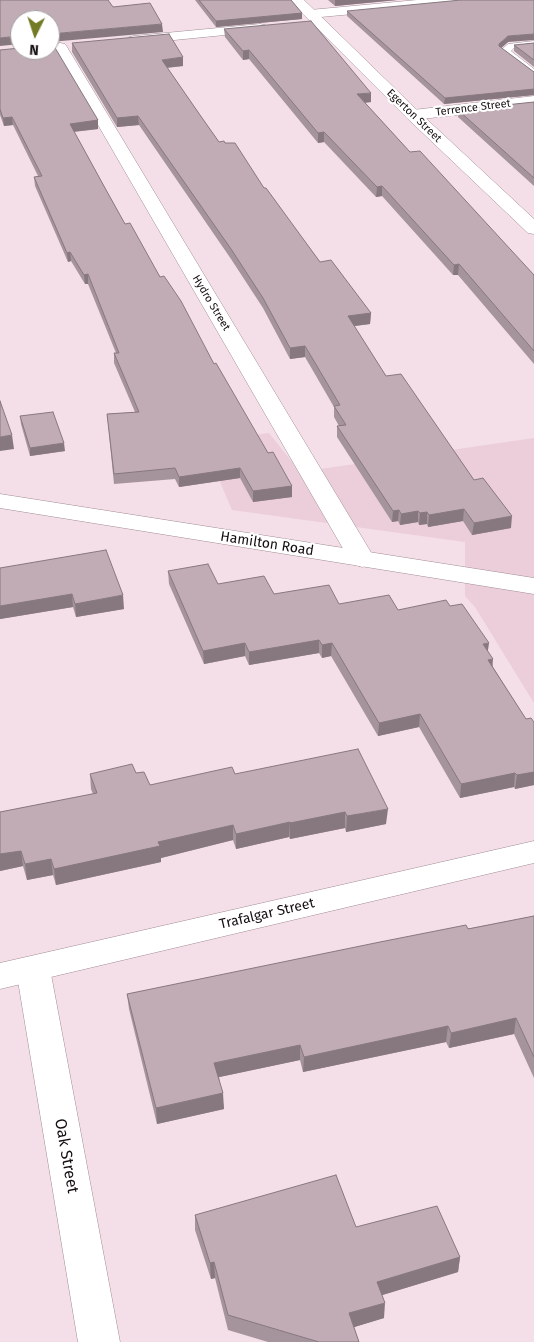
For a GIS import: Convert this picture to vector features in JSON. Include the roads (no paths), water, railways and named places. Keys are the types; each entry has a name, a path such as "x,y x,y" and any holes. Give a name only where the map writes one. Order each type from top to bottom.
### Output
{"street":[{"name":"Egerton Street","path":"296,0 311,20 534,229"},
{"path":"311,20 460,0"},
{"path":"119,42 277,27"},
{"path":"60,47 80,45"},
{"name":"Hydro Street","path":"60,55 362,559"},
{"name":"Terrence Street","path":"413,115 534,101"},
{"name":"Hamilton Road","path":"0,501 534,586"},
{"name":"Trafalgar Street","path":"16,973 534,852"},
{"name":"Oak Street","path":"16,973 98,1342"}],"lane":[{"path":"534,44 511,46 505,50 534,74"}]}
